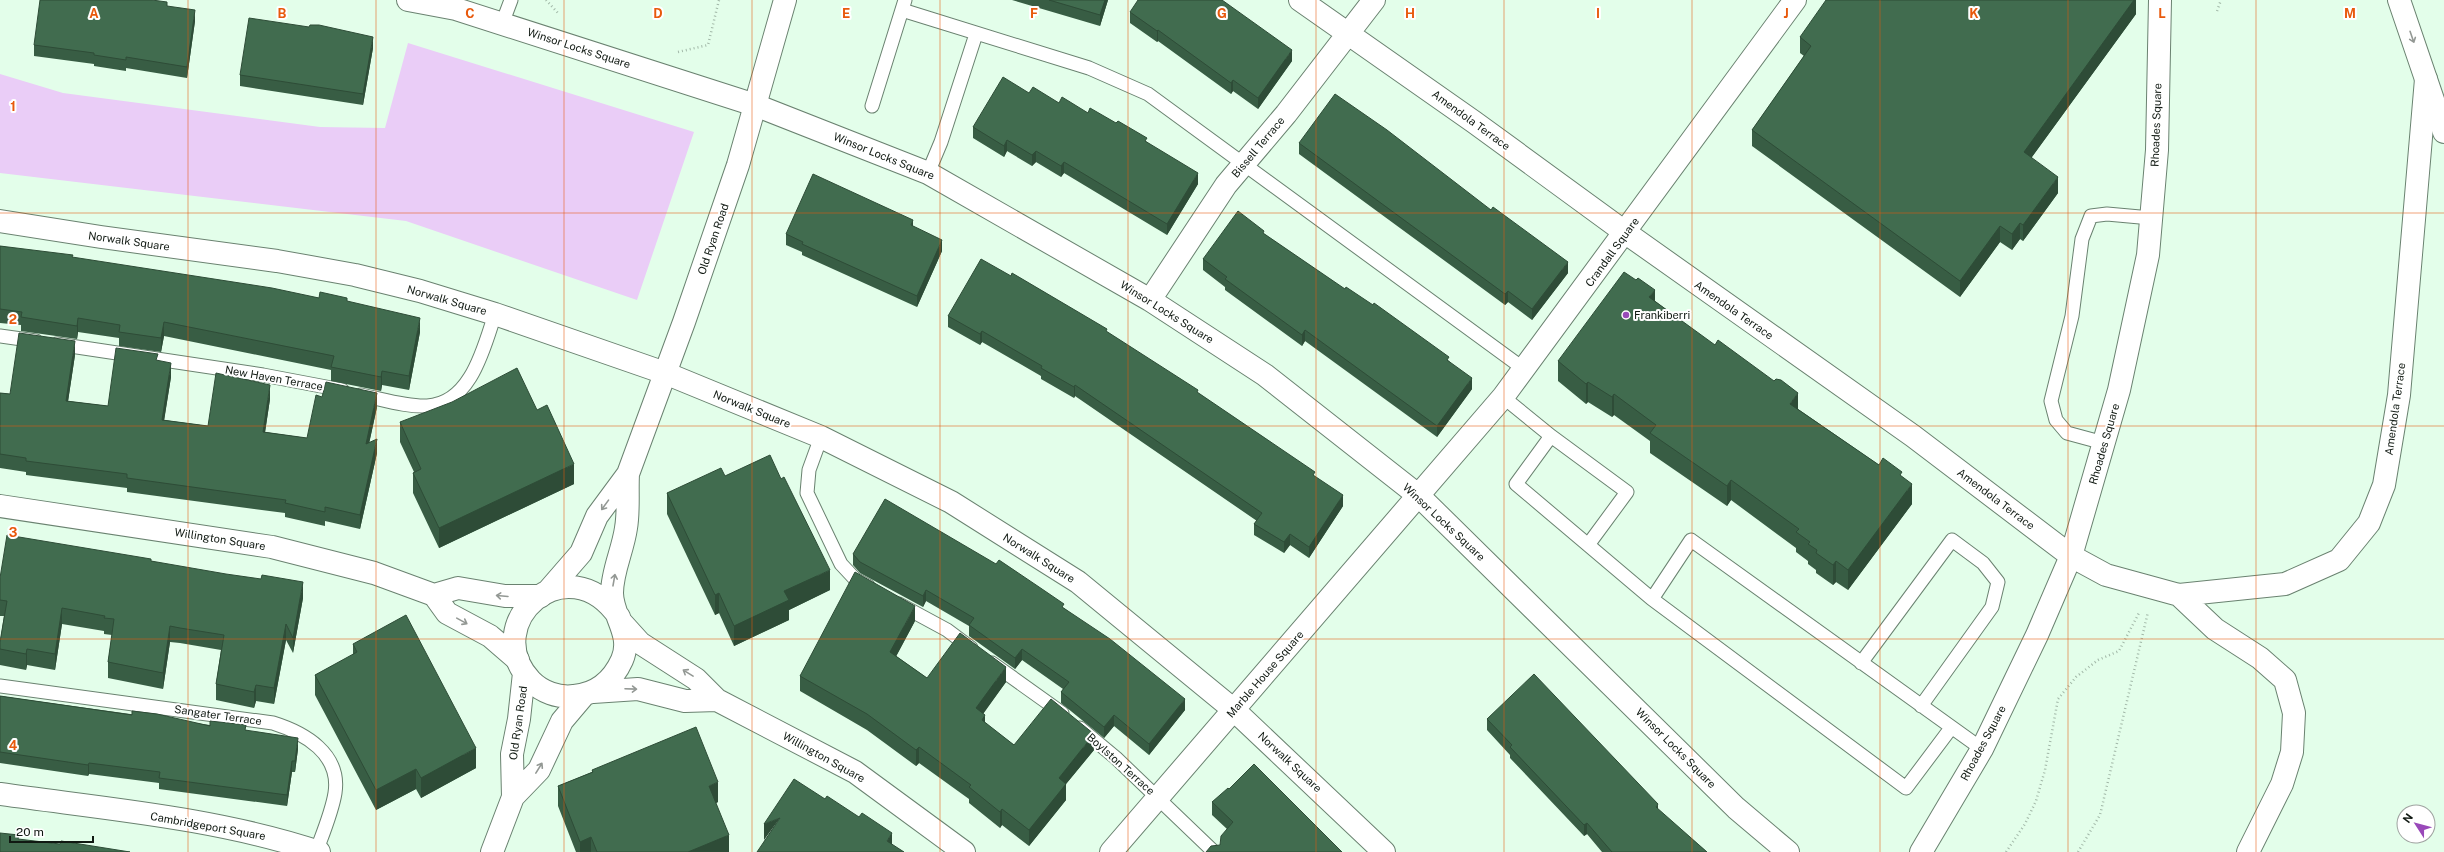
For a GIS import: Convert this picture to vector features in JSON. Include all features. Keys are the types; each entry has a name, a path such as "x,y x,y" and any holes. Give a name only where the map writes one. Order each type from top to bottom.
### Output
{"street":[{"name":"Winsor Locks Square","path":"408,0 456,9 755,105 928,172 1150,300 1265,375 1419,496 1736,808 1788,852"},
{"name":"Old Ryan Road","path":"545,593 581,554 597,516 628,474 684,322 738,165 785,0"},
{"name":"Amendola Terrace","path":"1300,0 1913,436 2071,556 2106,575 2179,595 2285,584 2338,560 2369,523 2384,485 2399,396 2426,79"},
{"name":"Bissell Terrace","path":"1150,300 1226,185 1349,34 1374,0"},
{"name":"Crandall Square","path":"1419,496 1503,397 1626,233 1795,0"},
{"name":"Rhoades Square","path":"1921,852 1982,750 2037,635 2071,556 2120,390 2148,255 2157,150 2160,0"},
{"path":"2399,0 2444,132"},
{"name":"Norwalk Square","path":"0,221 101,237 277,261 355,275 495,314 665,373 821,437 951,502 1078,582 1234,710 1384,852"},
{"name":"Old Ryan Road","path":"512,797 539,770 562,720 588,694 611,678 623,657 625,642 620,619 613,606 612,592 626,527 628,474"},
{"name":"Marble House Square","path":"1111,852 1419,496"},
{"name":"Willington Square","path":"0,506 272,547 374,573 434,595"},
{"name":"Old Ryan Road","path":"492,852 512,797 512,754 519,719 521,667 514,641 517,626 523,612 533,600 545,593 564,587 581,587 597,593 610,603 620,619"},
{"path":"521,667 490,636 447,613 434,595 458,588 506,596 545,593"},
{"name":"Amendola Terrace","path":"2179,595 2215,629 2260,658 2285,680 2294,713 2292,752 2282,784 2248,852"},
{"name":"Willington Square","path":"620,619 640,643 696,679 717,700 855,772 964,852"},
{"name":"Old Ryan Road","path":"521,667 536,686 551,694 567,697 588,694"},
{"name":"Willington Square","path":"588,694 638,689 685,701 717,700"},
{"name":"Cambridgeport Square","path":"0,794 214,826 269,838 317,852"}],"lane":[{"path":"502,24 511,0"},
{"path":"872,106 904,5 976,34 1089,68 1148,94 1245,163 1524,369"},
{"path":"928,172 941,142 976,34"},
{"path":"2104,443 2067,434 2056,420 2051,401 2072,316 2082,239 2091,216 2107,214 2151,218"},
{"name":"New Haven Terrace","path":"0,336 263,375 410,405 428,406 439,404 461,390 469,379 482,352 495,314"},
{"path":"1503,397 1551,436 1627,492 1588,545"},
{"path":"1551,436 1516,484 1652,599 1906,788 1951,728"},
{"name":"Boylston Terrace","path":"821,437 809,470 807,493 841,564 855,578 947,630 1060,712 1116,758 1214,852"},
{"path":"1652,599 1691,540 1982,750"},
{"path":"1861,663 1952,540 1983,563 1998,582 1992,607 1921,706"},
{"name":"Sangater Terrace","path":"0,686 274,723 292,729 309,738 323,750 335,779 335,793 317,852"}],"path":[{"path":"546,0 557,13 564,16"},
{"path":"672,54 708,45 719,0"},
{"path":"2217,11 2221,0"},
{"path":"2006,852 2025,824 2036,801 2045,770 2058,698 2076,677 2098,660 2119,651 2153,588"},
{"path":"2078,852 2100,815 2153,588"}],"shaded area":[{"path":"408,43 694,132 637,300 406,221 0,173 0,74 63,93 320,127 385,128"}],"building":[{"path":"40,0 152,0 167,2 167,6 195,10 187,67 126,57 126,60 94,55 94,53 34,45"},
{"path":"1049,0 1105,0 1100,15"},
{"path":"1138,0 1222,0 1292,50 1258,98 1233,80 1231,83 1158,30 1157,31 1130,12"},
{"path":"1826,0 2134,0 2024,152 2058,177 2023,225 2020,223 2012,234 2000,226 1960,281 1752,130 1811,46 1800,37"},
{"path":"249,18 309,27 310,25 319,25 373,37 363,94 240,75"},
{"path":"1003,77 1029,93 1033,87 1059,103 1062,97 1088,113 1090,108 1116,123 1118,121 1147,138 1145,141 1198,173 1167,224 1064,162 1061,166 1036,151 1032,155 1007,140 1004,146 973,127"},
{"path":"1335,94 1387,130 1491,210 1493,207 1568,262 1532,309 1508,291 1505,294 1299,143"},
{"path":"813,174 913,220 911,225 942,240 917,296 802,244 803,242 786,234"},
{"path":"1238,211 1264,231 1263,233 1345,289 1346,287 1373,305 1374,303 1449,357 1447,360 1472,378 1437,426 1305,330 1302,335 1225,279 1227,277 1203,259"},
{"path":"0,246 73,255 72,257 272,288 319,298 320,292 347,298 347,301 420,318 409,376 382,371 381,377 331,367 334,356 164,322 161,338 119,332 120,325 78,318 77,326 21,317 22,312 0,309"},
{"path":"981,259 1011,276 1012,273 1107,329 1106,331 1198,390 1197,392 1315,472 1313,475 1343,495 1309,547 1290,534 1284,542 1254,524 1262,513 1075,385 1074,387 1041,368 1042,366 982,331 980,334 948,316"},
{"path":"1624,272 1636,280 1638,278 1655,290 1649,297 1715,345 1718,340 1774,381 1776,379 1781,380 1798,393 1790,404 1879,465 1883,458 1902,472 1900,475 1912,484 1848,570 1836,561 1833,565 1816,553 1817,550 1808,544 1810,542 1796,532 1799,529 1731,480 1727,486 1650,433 1656,425 1614,394 1612,397 1588,382 1586,384 1558,361"},
{"path":"19,333 75,341 66,401 108,406 116,348 158,354 156,360 171,363 162,420 208,426 216,373 270,385 263,432 307,438 316,395 322,397 326,382 377,393 366,444 377,439 360,515 325,507 325,512 285,503 286,500 127,478 127,474 26,461 26,458 0,454 0,393 10,394"},
{"path":"517,368 537,410 547,405 574,464 439,528 413,473 421,469 400,422 452,402"},
{"path":"770,455 781,479 784,477 830,570 784,591 789,600 734,626 719,593 715,595 667,493 721,468 725,476"},
{"path":"885,499 996,564 999,560 1064,604 1062,607 1110,639 1185,699 1149,744 1114,715 1104,727 1061,692 1069,682 1022,649 1015,658 969,625 974,618 926,590 923,596 860,562 853,554"},
{"path":"7,535 151,559 151,561 226,574 261,579 262,575 303,582 293,638 286,624 274,688 256,685 254,692 216,684 224,635 170,626 163,673 108,662 114,619 62,608 55,654 27,649 26,654 0,649 7,601 0,600 0,578"},
{"path":"855,572 915,606 890,652 927,678 960,633 1006,667 976,708 985,715 982,720 1014,745 1051,699 1094,734 1059,778 1066,784 1029,830 1002,809 1000,812 969,787 971,785 919,747 916,750 867,714 800,676"},
{"path":"406,615 476,748 421,778 416,769 376,790 315,675 357,652 353,644"},
{"path":"1534,674 1658,804 1656,807 1707,852 1612,852 1587,823 1584,825 1510,747 1512,745 1487,719"},
{"path":"0,696 132,715 132,711 157,714 210,726 210,721 246,725 245,730 298,738 295,761 292,761 287,795 159,778 160,772 89,763 88,765 0,752"},
{"path":"696,727 718,782 709,786 729,835 688,852 597,852 591,837 580,842 558,786 593,772 592,770"},
{"path":"1254,764 1342,852 1206,852 1211,846 1220,845 1221,836 1233,822 1212,802 1228,788 1229,789"},
{"path":"794,779 825,799 827,796 859,817 862,813 892,833 887,841 904,852 757,852 780,818 764,824"},
{"path":"0,833 19,835 18,839 60,844 61,841 130,852 0,852"}],"place":[{"name":"Frankiberri","path":"1626,315"}]}
